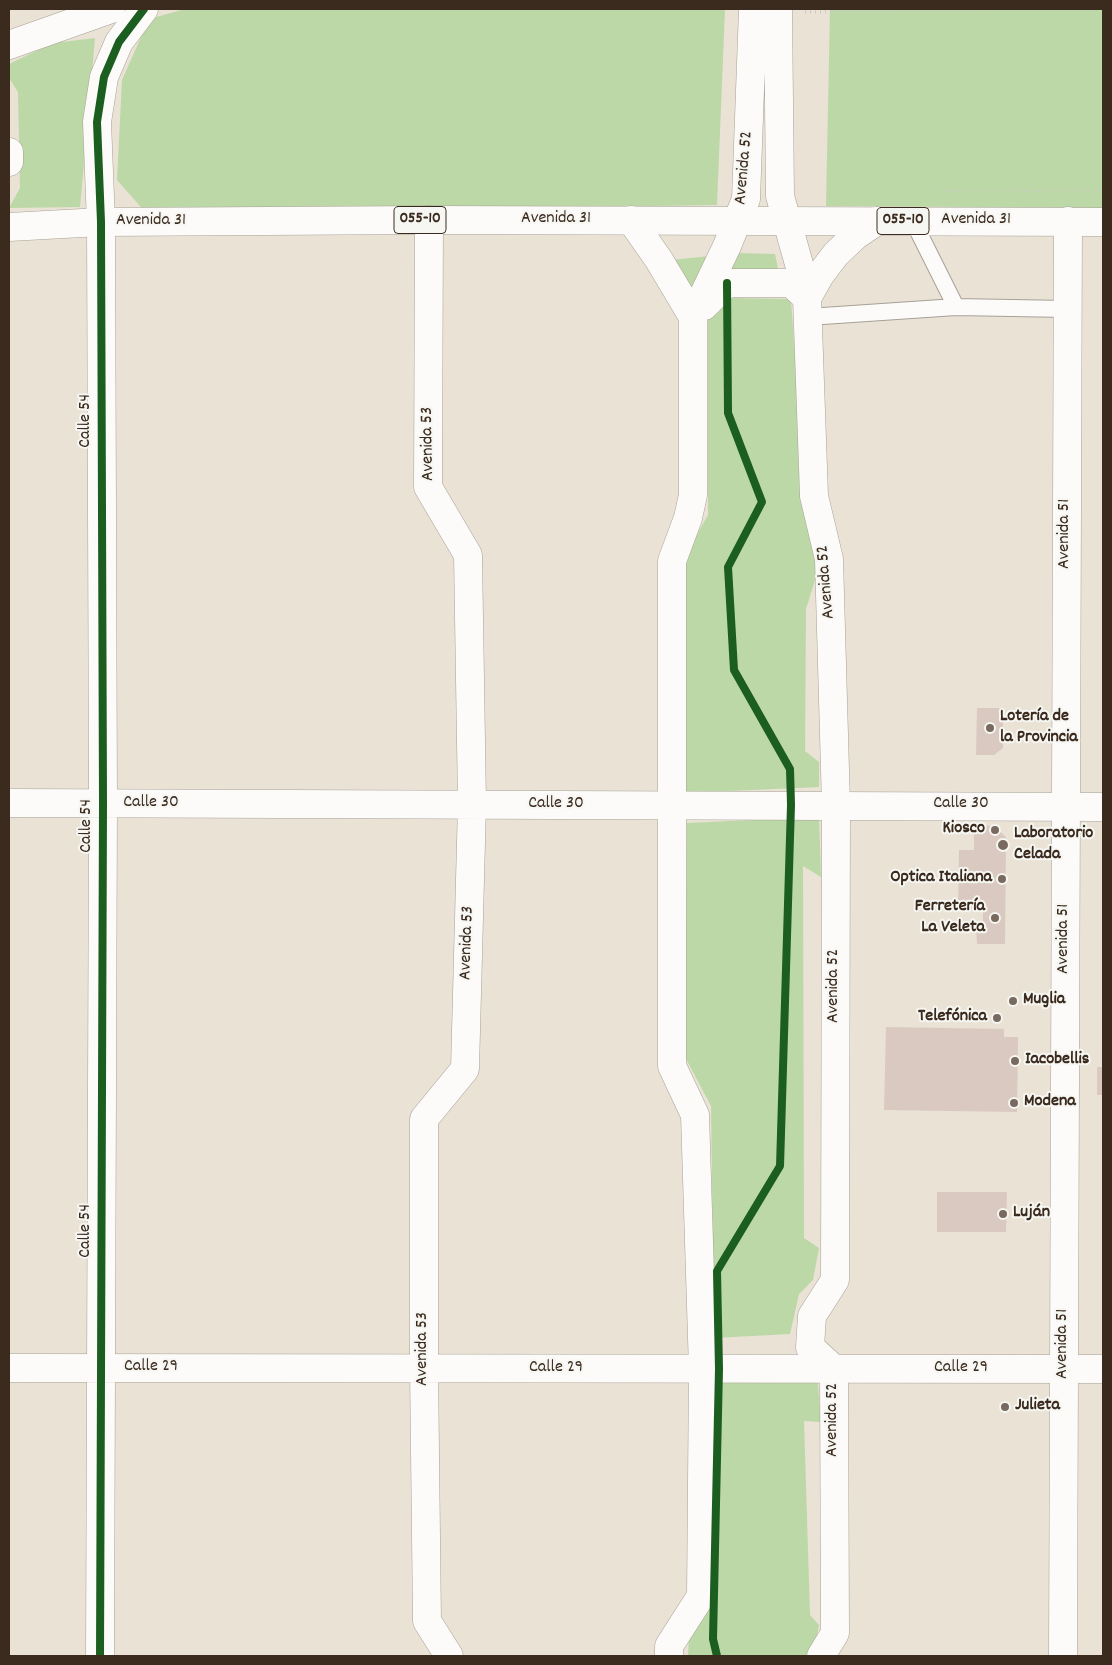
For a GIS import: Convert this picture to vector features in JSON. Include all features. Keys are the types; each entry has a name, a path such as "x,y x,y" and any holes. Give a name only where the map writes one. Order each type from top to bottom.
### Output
{"main road":[{"path":"9,45 111,9"},
{"name":"Calle 54","path":"100,1656 103,804 101,222 96,122 104,78 119,42 144,9"},
{"name":"Avenida 52","path":"770,10 780,196 807,307 814,496 829,559 836,805 834,1280 812,1316 810,1347 834,1369 835,1633 821,1656"},
{"name":"Avenida 52","path":"669,1656 669,1646 701,1596 703,1369 695,1115 672,1066 672,561 688,518 693,495 693,317 738,221 746,199 770,10"},
{"path":"9,152 9,162"},
{"name":"Avenida 31","path":"9,227 101,222 429,220 1103,222"},
{"name":"Avenida 53","path":"429,220 428,486 468,555 472,804 465,1069 424,1119 427,1621 449,1656"},
{"path":"631,220 659,260 693,317 727,284 791,283 807,307"},
{"path":"807,307 820,275 836,254 855,236 876,221"},
{"name":"Avenida 51","path":"1063,1656 1068,222"},
{"name":"Calle 30","path":"9,803 1103,806"},
{"name":"Calle 29","path":"9,1368 1103,1369"}],"lane":[{"path":"914,221 956,307"},
{"path":"807,307 1067,309"}],"path":[{"path":"770,10 1102,9"}],"green space":[{"path":"185,9 725,9 717,205 147,214 117,180 122,80 149,19"},
{"path":"830,9 1103,9 1103,208 826,206"},
{"path":"95,38 80,207 9,208 20,188 18,92 9,78 9,64 53,43"},
{"path":"737,253 775,254 779,274 728,274"},
{"path":"710,256 704,282 690,290 671,260"},
{"path":"728,298 791,299 806,522 820,564 806,609 805,751 819,762 819,787 685,793 685,555 708,515 708,308"},
{"path":"819,817 821,877 803,866 804,1238 819,1248 813,1280 799,1294 790,1334 714,1338 711,1106 685,1057 687,823"},
{"path":"817,1373 821,1422 804,1421 810,1615 819,1625 813,1656 688,1656 717,1379"}],"building":[{"name":"Lotería de la Provincia","path":"977,708 1003,708 1003,748 994,755 976,755"},
{"path":"974,825 994,826 1006,837 1005,944 977,944 976,927 983,927 983,909 958,909 959,850 974,850"},
{"path":"886,1027 1004,1029 1004,1037 1018,1037 1017,1112 884,1110"},
{"path":"1097,1067 1103,1067 1103,1095 1097,1095"},
{"path":"937,1192 1007,1192 1006,1232 937,1232"}],"cycle path":[{"path":"100,1656 103,804 101,222 97,122 104,77 119,42 144,9"},
{"path":"717,1656 713,1639 719,1369 717,1271 780,1166 791,805 790,769 734,670 728,567 762,502 728,413 727,283"}],"place":[{"name":"Lotería de la Provincia","path":"990,728"},
{"name":"Kiosco","path":"995,830"},
{"name":"Laboratorio Celada","path":"1003,845"},
{"name":"Optica Italiana","path":"1002,879"},
{"name":"Ferretería La Veleta","path":"995,918"},
{"name":"Muglia","path":"1013,1001"},
{"name":"Telefónica","path":"997,1018"},
{"name":"Iacobellis","path":"1015,1061"},
{"name":"Modena","path":"1014,1103"},
{"name":"Luján","path":"1003,1214"},
{"name":"Julieta","path":"1005,1407"}]}
